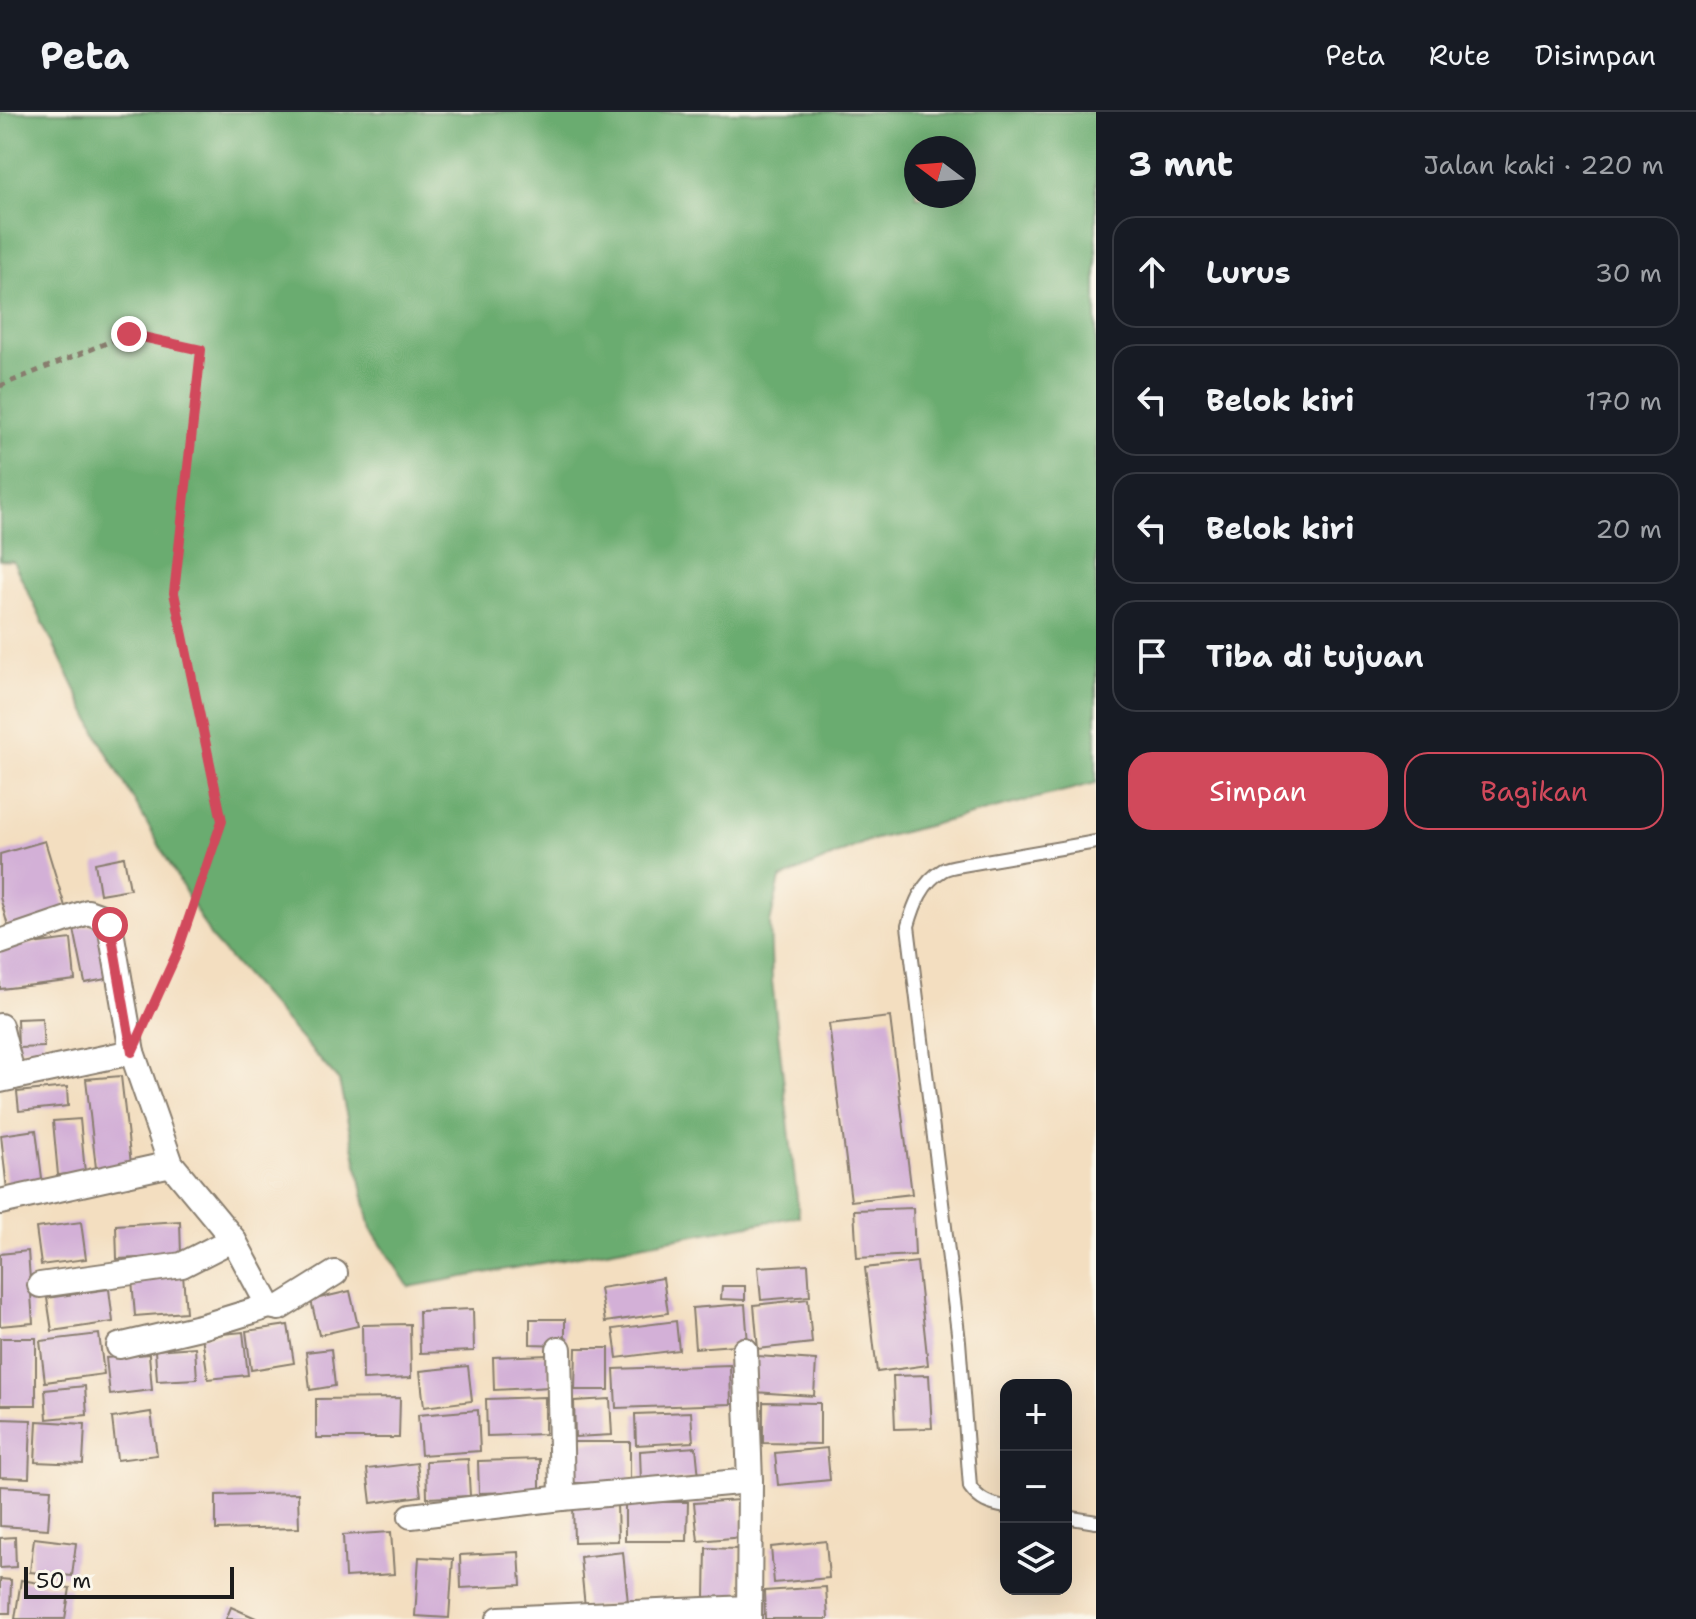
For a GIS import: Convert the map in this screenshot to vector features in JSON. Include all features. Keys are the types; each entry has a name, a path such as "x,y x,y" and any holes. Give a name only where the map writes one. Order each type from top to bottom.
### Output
{"street":[{"path":"0,942 88,912 102,917 110,925 132,1052 171,1164 233,1239 269,1306"},
{"path":"0,1026 6,1078 132,1052"},
{"path":"0,1202 171,1164"},
{"path":"40,1285 182,1265 233,1239"},
{"path":"119,1346 204,1326 269,1306 279,1308 335,1273"},
{"path":"559,1349 562,1498"},
{"path":"499,1619 749,1614 750,1481 745,1350"},
{"path":"411,1516 750,1481"}],"lane":[{"path":"1000,1506 979,1499 970,1487 959,1341 908,926 914,903 926,885 943,870 1096,842"},
{"path":"1072,1518 1096,1522"}],"path":[{"path":"0,386 129,334 201,350 174,593 222,821 177,953 132,1052"}],"green space":[{"path":"0,112 1096,112 1096,783 868,841 780,879 770,923 772,981 799,1216 409,1287 371,1229 339,1081 212,939 100,740 13,561 0,560"}],"building":[{"path":"45,841 67,913 9,930 0,897 0,854"},
{"path":"124,857 130,889 100,894 95,863"},
{"path":"105,922 116,977 85,983 74,929"},
{"path":"71,939 75,980 0,989 0,948"},
{"path":"890,1017 912,1194 851,1201 829,1024"},
{"path":"42,1018 44,1047 18,1048 17,1019"},
{"path":"121,1076 131,1164 96,1168 86,1079"},
{"path":"67,1087 68,1106 19,1111 17,1092"},
{"path":"80,1119 85,1173 58,1175 53,1121"},
{"path":"36,1130 43,1186 7,1190 1,1135"},
{"path":"913,1208 915,1255 857,1258 854,1210"},
{"path":"180,1221 181,1256 117,1259 116,1225"},
{"path":"81,1222 86,1259 41,1265 36,1228"},
{"path":"28,1251 33,1323 0,1326 0,1254"},
{"path":"917,1262 928,1365 877,1372 865,1268"},
{"path":"808,1264 810,1296 761,1300 758,1267"},
{"path":"183,1275 186,1312 135,1316 132,1279"},
{"path":"663,1278 668,1313 605,1322 600,1288"},
{"path":"722,1286 745,1286 745,1300 721,1299"},
{"path":"109,1289 113,1322 52,1331 47,1298"},
{"path":"350,1291 358,1326 319,1335 311,1300"},
{"path":"808,1299 812,1343 758,1349 754,1305"},
{"path":"745,1304 748,1344 695,1348 692,1308"},
{"path":"473,1309 474,1351 420,1353 419,1311"},
{"path":"530,1319 565,1319 565,1345 530,1344"},
{"path":"676,1321 679,1350 617,1358 613,1329"},
{"path":"410,1324 411,1378 363,1380 362,1325"},
{"path":"288,1325 294,1363 251,1370 246,1331"},
{"path":"243,1332 248,1375 208,1379 202,1336"},
{"path":"99,1334 104,1374 45,1382 40,1341"},
{"path":"0,1338 36,1338 36,1405 0,1405"},
{"path":"195,1347 197,1379 157,1381 155,1350"},
{"path":"576,1348 609,1348 609,1390 575,1390"},
{"path":"331,1349 335,1386 310,1390 306,1352"},
{"path":"149,1354 152,1390 110,1395 106,1358"},
{"path":"549,1355 550,1387 494,1390 493,1357"},
{"path":"757,1356 816,1360 814,1396 754,1392"},
{"path":"730,1365 731,1404 616,1408 614,1369"},
{"path":"468,1366 472,1401 424,1407 420,1371"},
{"path":"929,1375 932,1428 895,1429 893,1376"},
{"path":"85,1386 87,1415 47,1419 45,1390"},
{"path":"545,1397 545,1434 487,1436 486,1399"},
{"path":"400,1398 399,1438 316,1438 316,1399"},
{"path":"610,1399 612,1435 575,1437 574,1401"},
{"path":"763,1402 820,1403 820,1444 763,1443"},
{"path":"478,1410 480,1451 421,1455 418,1415"},
{"path":"151,1412 157,1455 117,1460 112,1418"},
{"path":"691,1412 693,1442 636,1445 635,1414"},
{"path":"0,1419 31,1420 29,1478 0,1477"},
{"path":"37,1421 85,1424 83,1464 35,1462"},
{"path":"572,1442 630,1442 630,1483 572,1483"},
{"path":"696,1447 699,1478 641,1482 640,1451"},
{"path":"827,1448 830,1480 778,1485 775,1453"},
{"path":"468,1459 470,1496 427,1498 426,1461"},
{"path":"540,1459 540,1491 479,1493 478,1461"},
{"path":"417,1463 421,1496 371,1503 367,1469"},
{"path":"0,1486 51,1489 48,1529 0,1526"},
{"path":"298,1493 299,1528 216,1530 216,1495"},
{"path":"739,1500 743,1537 698,1541 694,1503"},
{"path":"617,1502 618,1541 574,1542 573,1503"},
{"path":"625,1502 688,1502 687,1541 625,1541"},
{"path":"391,1532 394,1574 345,1577 343,1535"},
{"path":"15,1537 16,1567 0,1568 0,1538"},
{"path":"34,1538 76,1543 72,1576 30,1572"},
{"path":"826,1541 829,1578 774,1583 771,1547"},
{"path":"706,1548 738,1549 738,1599 705,1598"},
{"path":"519,1552 521,1585 461,1588 460,1555"},
{"path":"623,1552 628,1603 585,1607 580,1557"},
{"path":"419,1557 453,1559 449,1618 415,1616"},
{"path":"0,1579 11,1580 10,1613 0,1613"},
{"path":"21,1580 70,1588 65,1619 15,1619"},
{"path":"826,1587 828,1619 765,1619 764,1591"},
{"path":"231,1607 258,1619 226,1619"}],"route":[{"path":"110,925 132,1052 177,953 222,821 174,593 201,350 129,334"}]}
